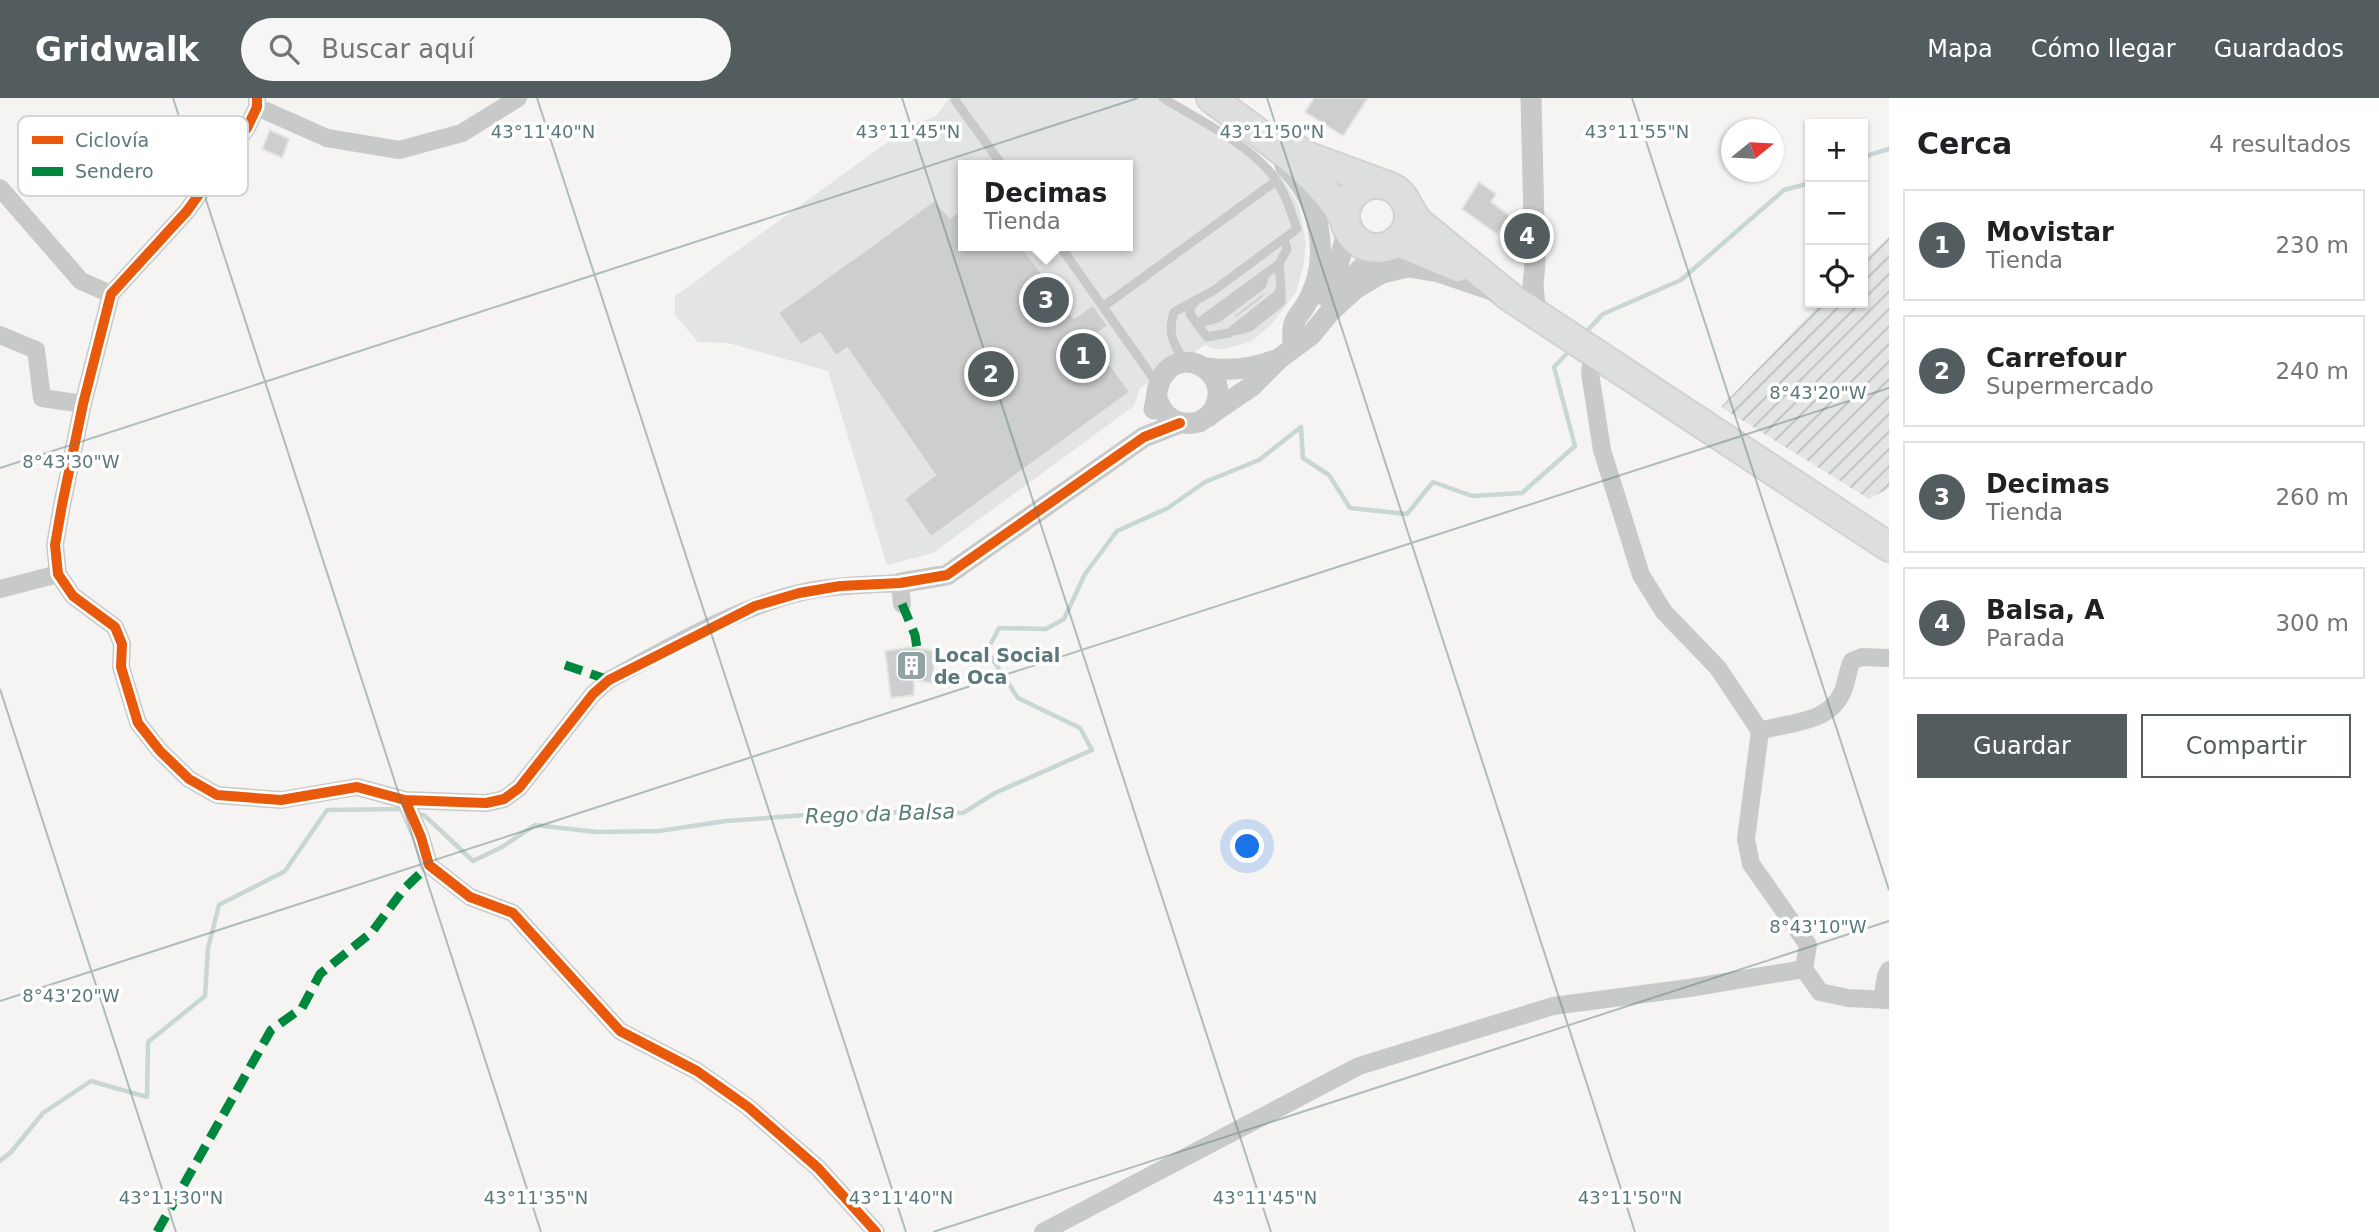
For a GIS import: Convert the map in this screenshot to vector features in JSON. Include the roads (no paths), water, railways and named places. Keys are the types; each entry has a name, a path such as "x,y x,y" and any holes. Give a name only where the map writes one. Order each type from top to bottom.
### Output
{"main road":[{"path":"1218,103 1310,157 1385,185 1402,196 1418,221 1502,291 1889,547"},
{"path":"1218,103 1302,168 1335,202 1353,237 1368,246 1392,243 1442,259 1502,291"},
{"path":"1347,225 1349,200 1356,192 1365,186 1385,185"},
{"path":"1392,243 1403,233 1407,224 1406,204"}],"street":[{"path":"248,126 257,103 327,138 399,150 463,134 518,98"},
{"path":"1531,98 1535,263 1533,285 1536,315"},
{"path":"1218,103 1296,176 1314,211 1321,241 1319,269 1310,297 1292,326 1287,352"},
{"path":"0,188 81,281 111,294"},
{"path":"198,196 111,294 83,404 55,545 58,574 73,596 115,627 122,645 121,667 138,723 160,751 189,779 217,795 281,800 356,787 406,800 486,803 504,799 519,788 593,694 609,680 755,606 840,586 901,594 947,575 1144,437 1180,423 1199,422 1207,417 1252,386 1287,352 1353,275 1392,243"},
{"path":"1287,352 1305,322 1325,298 1336,272 1347,225"},
{"path":"1144,437 1164,374 1173,366 1196,363 1219,370 1259,366 1287,352 1311,335 1330,312 1355,289 1382,273 1408,267 1439,272 1502,291 1525,276 1535,263"},
{"path":"0,335 36,350 43,398 83,404"},
{"path":"1593,351 1590,373 1602,450 1641,575 1664,612 1718,668 1760,731 1746,839 1751,864 1808,945 1804,969 1820,992 1848,998 1886,1000 1886,976 1889,970"},
{"path":"1206,368 1213,375 1219,393 1214,410 1207,417"},
{"path":"1158,391 1165,414 1180,423"},
{"path":"0,589 58,574"},
{"path":"1760,731 1828,713 1844,689 1846,674 1852,661 1862,657 1889,658"},
{"path":"406,800 415,818 429,865 470,897 513,913 620,1031 697,1070 748,1107 818,1168 876,1232"},
{"path":"1043,1232 1359,1066 1553,1006 1804,969"}],"lane":[{"path":"956,98 998,160"},
{"path":"1163,98 1252,154 1276,181 1286,198 1297,229 1213,291 1174,312 1170,324 1171,340 1185,363"},
{"path":"1104,306 1276,181"},
{"path":"1197,324 1279,264 1287,249 1284,239"},
{"path":"1064,251 1104,306 1158,391"},
{"path":"1197,300 1191,306 1191,314 1206,337 1229,333 1277,295 1281,288 1279,264"}],"waterway":[{"name":"Rego da Balsa","path":"1868,155 1889,149"},
{"name":"Rego da Balsa","path":"1585,333 1603,314 1681,280 1784,190 1805,184"},
{"name":"Rego da Balsa","path":"418,814 424,815 473,861 502,847 535,825 597,832 659,831 726,821 846,812 963,813 995,793 1092,750 1080,728 1018,698 987,651 999,628 1046,629 1064,619 1085,574 1117,531 1168,508 1205,482 1259,460 1301,427 1303,458 1329,475 1350,508 1407,514 1433,482 1472,496 1522,493 1575,446 1554,367 1572,348"},
{"name":"Rego da Balsa","path":"0,1161 11,1152 43,1113 91,1081 147,1097 148,1042 205,996 208,948 219,905 285,871 327,810 403,809"}],"place":[{"name":"Balsa, A","path":"1527,236"},
{"name":"Decimas","path":"1046,300"},
{"name":"Movistar","path":"1083,356"},
{"name":"Carrefour","path":"991,374"},
{"name":"Local Social de Oca","path":"911,666"}]}
